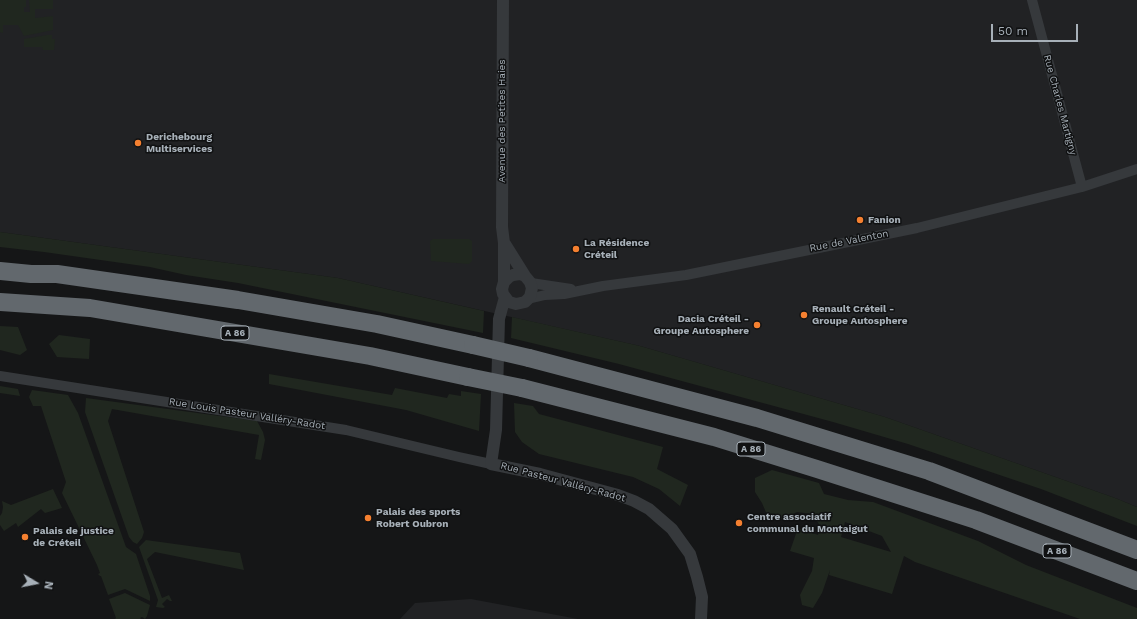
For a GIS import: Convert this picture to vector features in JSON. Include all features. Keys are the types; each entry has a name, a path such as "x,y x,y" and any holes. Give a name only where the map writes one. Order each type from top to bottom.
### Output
{"highway":[{"path":"0,259 32,263 51,269 57,274"},
{"path":"0,271 31,274 57,274 238,300 377,324 529,358 757,418 922,468 1137,550"},
{"name":"A 86","path":"0,302 90,308 370,356 522,388 714,437 817,469 976,520 1137,581"}],"street":[{"name":"Avenue des Petites Haies","path":"492,464 496,430 499,317 504,297 502,290 504,282 504,243 502,227 503,0"},
{"name":"Rue Charles Martigny","path":"1032,0 1082,187"},
{"name":"Rue de Valenton","path":"524,301 545,295 701,272 807,249 917,228 1082,187 1137,168"},
{"name":"Avenue des Petites Haies","path":"504,243 528,280"},
{"path":"499,330 511,311 524,301 532,292 528,280 514,274 504,282"},
{"name":"Rue de Valenton","path":"528,280 578,291"},
{"path":"504,297 512,303 524,301"},
{"name":"Rue Louis Pasteur Valléry-Radot","path":"0,376 346,430 492,464"},
{"name":"Rue Pasteur Valléry-Radot","path":"492,464 540,474 618,496 634,501 648,509 672,529 690,554 702,597 701,619"}],"shaded area":[{"path":"0,0 1137,0 1137,507 885,417 640,346 338,278 0,232"},
{"path":"0,0 26,0 24,12 30,12 29,0 53,0 53,9 35,9 35,18 53,16 53,30 24,36 18,25 3,25 3,33 0,32"},
{"path":"52,35 52,39 55,39 54,50 43,50 42,47 24,47 24,39"},
{"path":"0,232 338,278 484,311 483,333 238,283 186,275 150,267 0,247"},
{"path":"433,239 469,239 472,241 472,261 469,264 431,261 430,241"},
{"path":"512,317 640,346 885,417 1137,507 1137,526 1041,489 908,444 619,364 511,338"},
{"path":"0,326 18,327 27,350 20,355 0,350"},
{"path":"59,335 90,339 89,359 57,357 49,344"},
{"path":"269,374 392,395 395,388 447,398 449,394 461,396 461,391 481,394 479,431 406,410 269,384"},
{"path":"0,386 18,389 20,396 0,393"},
{"path":"32,390 68,395 78,413 126,547 136,554 150,596 150,601 125,589 108,595 101,576 98,574 100,573 97,565 62,493 66,482 41,406 33,406 29,397"},
{"path":"86,398 257,421 263,432 265,440 261,460 255,459 259,435 112,409 108,421 144,532 142,538 137,544 129,537 85,412"},
{"path":"514,403 533,406 539,414 663,447 657,469 688,485 680,506 659,489 633,477 539,454 522,442 515,432"},
{"path":"772,470 819,483 824,494 848,500 873,502 978,541 1026,565 1137,608 1137,619 1080,619 915,562 904,556 892,594 829,575 830,570 822,593 813,608 802,605 800,595 812,571 814,558 790,551 798,528 818,535 820,526 813,514 797,512 782,519 768,517 755,492 755,478","holes":["845,522 882,536 891,552 841,537"]},
{"path":"53,489 62,508 45,513 41,509 18,527 16,523 4,531 0,525 0,516 3,507 2,501 11,505"},
{"path":"146,540 240,553 244,570 155,552 147,559 162,598 169,595 172,601 167,599 162,604 165,607 156,607 158,600 139,547"},
{"path":"125,593 150,605 145,619 142,617 140,618 141,619 115,619 116,618 109,599"},
{"path":"471,599 578,619 400,619 415,603"}],"place":[{"name":"Derichebourg Multiservices","path":"138,143"},
{"name":"Fanion","path":"860,220"},
{"name":"La Résidence Créteil","path":"576,249"},
{"name":"Renault Créteil - Groupe Autosphere","path":"804,315"},
{"name":"Dacia Créteil - Groupe Autosphere","path":"757,325"},
{"name":"Palais des sports Robert Oubron","path":"368,518"},
{"name":"Centre associatif communal du Montaigut","path":"739,523"},
{"name":"Palais de justice de Créteil","path":"25,537"}]}
